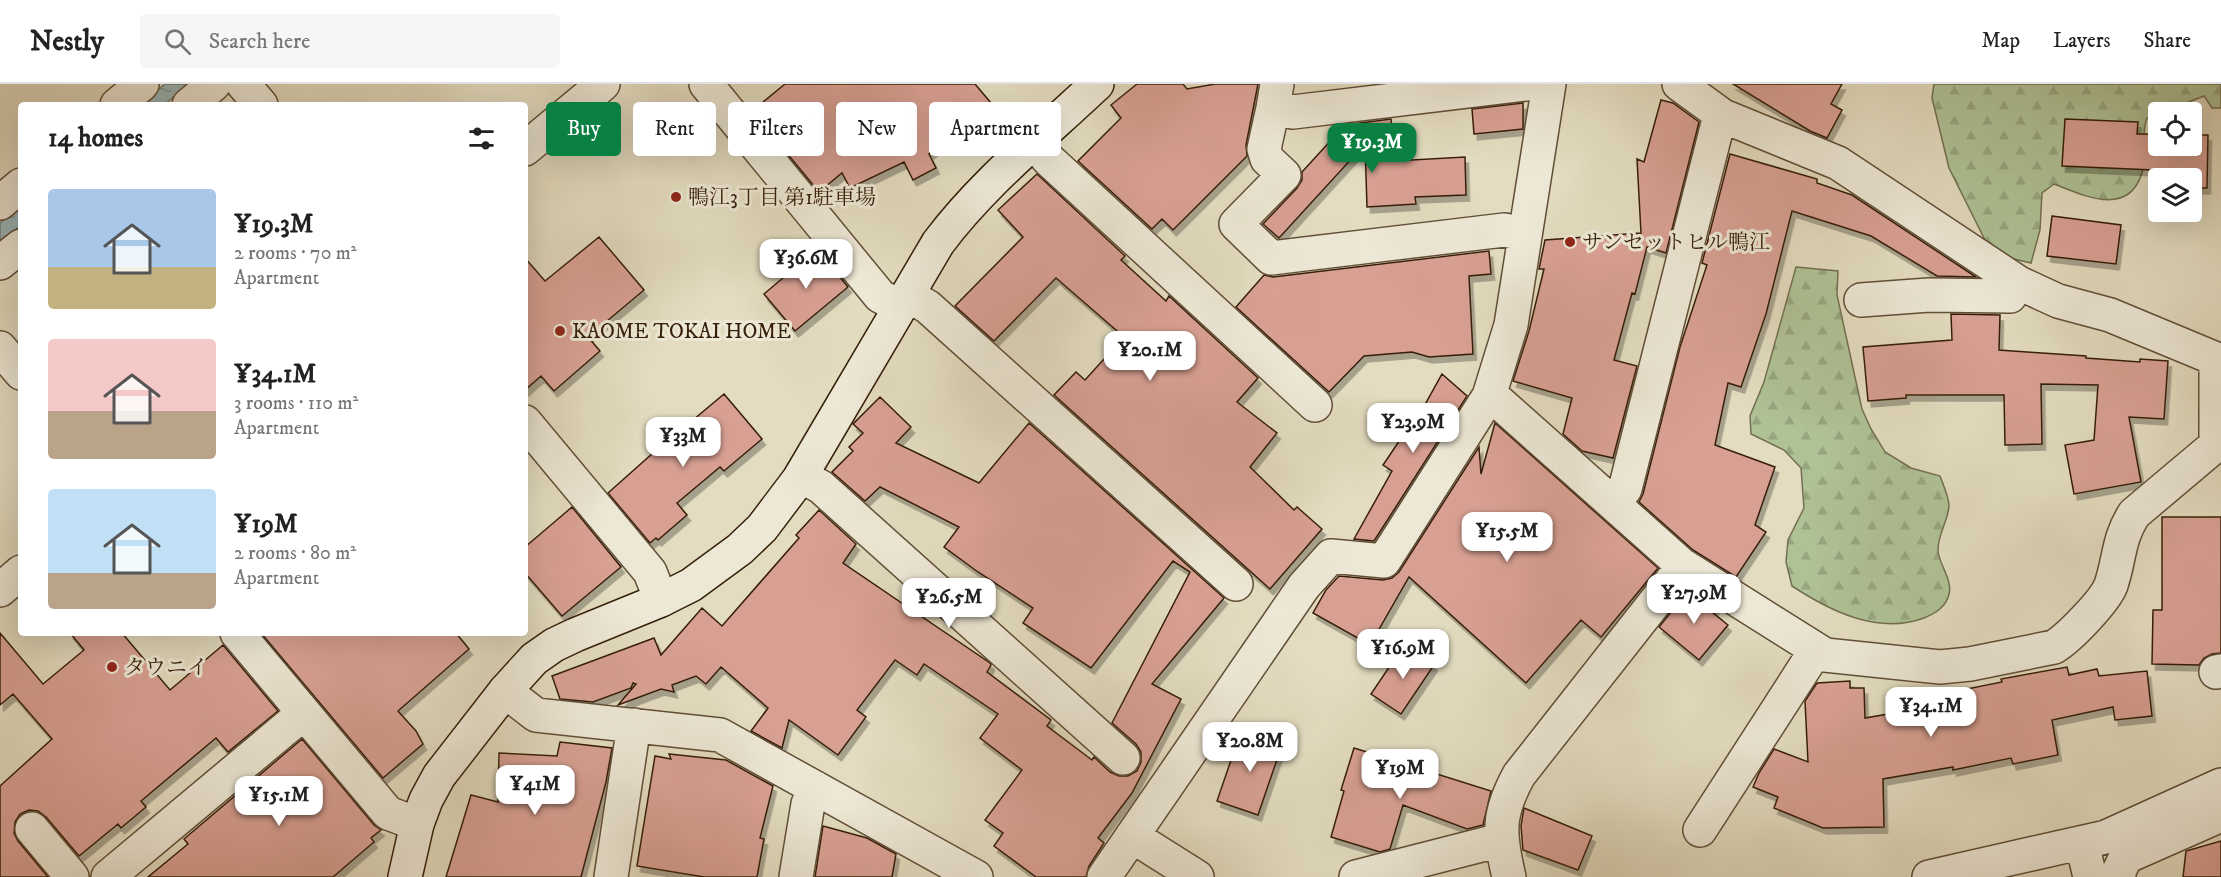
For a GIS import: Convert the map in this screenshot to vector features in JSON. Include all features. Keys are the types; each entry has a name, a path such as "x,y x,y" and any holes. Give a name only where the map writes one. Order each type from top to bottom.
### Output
{"street":[{"path":"121,102 142,84"},
{"path":"193,102 214,84"},
{"path":"243,84 258,102"},
{"path":"528,146 603,84"},
{"path":"706,84 880,296 928,307 1236,584"},
{"path":"1061,118 1097,84"},
{"path":"1489,396 1500,403 1682,565 1816,650 1825,655 1925,666 1955,666 2040,651 2066,640 2110,587 2120,542 2134,514 2216,445 2219,361 2110,315 2058,301 2019,283 1838,163 1723,116 1679,84"},
{"path":"1104,877 1304,586 1331,556 1384,561 1489,396 1510,325 1525,234 1538,85 1293,112 1275,96 1264,149 1267,159 1284,175 1236,224 1271,258 1504,230 1525,234"},
{"path":"1612,503 1625,489 1717,127 1723,116"},
{"path":"405,877 417,824 426,800 439,776 505,691 534,659 554,645 691,585 740,549 768,520 801,476 938,243 962,212 1020,156"},
{"path":"1045,156 1315,405"},
{"path":"0,203 18,188"},
{"path":"0,263 18,248"},
{"path":"1862,300 1929,295 2010,297 2019,283"},
{"path":"0,348 18,369"},
{"path":"528,426 650,572 661,600"},
{"path":"801,476 820,488 1123,758"},
{"path":"1509,877 1501,826 1506,799 1519,775 1682,565"},
{"path":"0,590 18,575"},
{"path":"240,636 388,813 417,824"},
{"path":"1700,830 1816,650"},
{"path":"505,691 536,715 720,735 976,877"},
{"path":"108,877 304,713"},
{"path":"610,877 633,725"},
{"path":"1929,877 2106,837 2221,785"},
{"path":"796,877 808,804 816,788"},
{"path":"2119,877 2118,873 2126,857 2221,815"},
{"path":"32,830 72,877"},
{"path":"1132,836 1197,877"},
{"path":"1356,877 1489,843 1502,842"},
{"path":"2082,843 2090,877"}],"green space":[{"path":"1934,84 2221,84 2221,108 2212,108 2204,96 2188,102 2148,102 2142,173 2135,187 2126,195 2116,199 2104,199 2091,197 2054,184 2042,193 2040,230 2031,263 2010,258 1988,246 1949,168 1932,98"},
{"path":"1796,267 1838,271 1837,295 1862,409 1871,429 1885,452 1911,468 1940,476 1946,491 1949,506 1938,551 1950,589 1946,603 1924,618 1907,623 1889,624 1855,618 1822,604 1792,586 1786,562 1788,540 1804,508 1801,468 1784,450 1751,434 1750,416 1764,382"}],"water":[{"path":"165,84 189,84 168,102 144,102"},
{"path":"18,208 18,228 0,243 0,223"}],"building":[{"path":"785,84 975,84 990,102 929,102 929,156 936,168 913,180 904,162 850,188 842,173 819,192 789,156 824,156 824,102 763,102"},
{"path":"1137,84 1183,84 1187,89 1215,84 1258,84 1246,145 1247,156 1173,230 1162,219 1152,229 1078,161 1121,118 1111,105"},
{"path":"1733,84 1842,84 1831,104 1842,110 1827,138 1810,131"},
{"path":"1661,100 1673,103 1699,122 1666,253 1647,247 1614,360 1637,366 1613,458 1582,451 1563,434 1572,398 1513,381 1529,331 1544,269 1539,269 1545,240 1641,233 1637,159 1644,162"},
{"path":"1523,103 1523,129 1474,134 1472,109"},
{"path":"1391,119 1394,161 1465,157 1466,195 1415,197 1416,204 1367,207 1365,144 1279,238 1263,224 1297,188 1302,180 1302,172 1345,125"},
{"path":"2065,119 2138,122 2137,134 2148,134 2148,156 2202,156 2202,135 2208,135 2207,188 2202,188 2202,168 2148,170 2062,166"},
{"path":"1730,154 1817,179 1817,183 1852,195 1976,277 1937,276 1871,236 1792,211 1766,314 1741,387 1728,383 1715,445 1775,467 1755,525 1766,532 1736,577 1693,550 1639,502 1643,494 1680,347 1707,265 1702,263"},
{"path":"1037,174 1125,256 1121,260 1166,301 1169,296 1258,378 1237,402 1277,433 1250,467 1294,510 1297,507 1322,529 1270,589 1054,395 1076,372 1085,380 1124,337 1056,278 994,341 955,306 1023,237 998,210"},
{"path":"2052,216 2121,225 2116,264 2047,256"},
{"name":"KAOME TOKAI HOME","path":"599,237 644,290 588,337 600,351 554,391 541,376 528,387 528,261 545,281"},
{"path":"817,249 848,287 795,331 764,294"},
{"path":"1489,251 1491,274 1469,276 1473,354 1429,357 1412,352 1364,356 1329,392 1236,307 1264,275 1273,277"},
{"path":"1951,314 2000,315 1999,350 2140,362 2140,359 2168,361 2164,419 2129,417 2141,482 2074,494 2065,445 2094,440 2098,385 2041,384 2042,444 2005,445 2004,395 1906,395 1906,398 1868,401 1863,347 1952,340"},
{"path":"1442,374 1467,396 1374,541 1354,539 1392,471 1383,465 1410,425 1413,426"},
{"path":"724,394 762,439 724,471 720,467 677,503 687,515 658,540 656,538 650,543 608,493 680,429"},
{"path":"880,397 911,427 896,443 979,483 1029,423 1224,598 1152,684 1181,699 1132,793 1098,838 1104,843 1089,866 1086,877 1036,877 994,846 1003,833 985,820 1022,770 980,738 998,714 924,664 917,675 895,660 857,710 866,717 838,755 789,720 782,748 751,731 768,708 721,667 706,684 696,676 672,685 674,692 661,689 618,705 636,684 633,683 631,688 593,702 560,699 552,676 654,638 661,655 702,608 722,626 799,538 796,535 819,510 856,544 843,563 990,663 987,672 1051,720 1047,726 1092,760 1094,757 1110,772 1119,776 1128,776 1137,771 1141,762 1141,752 1136,744 1112,723 1190,572 1173,561 1091,668 1023,623 1033,608 944,547 959,527 880,487 865,501 832,472 853,451 849,447 863,433 853,424"},
{"path":"1495,423 1658,568 1601,637 1581,620 1526,683 1409,577 1370,645 1313,613 1326,590 1339,576 1383,580 1392,578 1399,572 1479,447 1481,474"},
{"path":"572,507 621,567 562,616 528,576 528,544"},
{"path":"2162,517 2221,517 2221,653 2204,658 2199,665 2152,664 2153,610 2162,610"},
{"path":"1688,591 1715,608 1712,612 1728,625 1699,660 1659,627"},
{"path":"0,633 43,684 84,650 72,636 125,636 170,690 223,645 278,711 228,752 216,738 141,801 146,807 121,828 118,824 79,856 46,817 38,811 29,810 20,814 15,822 14,833 48,877 0,877 0,786 52,739 13,694 0,705"},
{"path":"264,636 458,636 469,649 398,711 416,731 423,744 383,778"},
{"path":"1404,645 1434,665 1401,714 1371,694"},
{"path":"2067,667 2069,675 2097,669 2099,676 2147,671 2152,716 2115,720 2113,707 2052,720 2058,755 2013,764 2011,758 1953,770 1953,767 1883,779 1884,827 1823,828 1774,808 1778,797 1753,787 1774,749 1808,762 1805,701 1817,683 1850,681 1850,688 1864,688 1865,718 1940,705 1937,695 2002,682 2001,679"},
{"path":"1241,731 1282,745 1258,815 1217,801"},
{"path":"302,739 374,825 381,830 371,838 374,842 333,877 148,877 188,844 184,839"},
{"path":"560,742 612,748 606,782 581,877 446,877 471,795 498,802 499,753 557,756"},
{"path":"1354,748 1491,791 1483,825 1467,829 1403,805 1390,849 1380,852 1331,837 1344,791 1341,790"},
{"path":"669,754 726,760 773,786 760,838 764,839 757,877 704,877 637,866 655,756 671,759"},
{"path":"1524,808 1592,836 1578,870 1523,850 1521,826"},
{"path":"823,826 867,838 896,854 892,877 815,877"},
{"path":"2221,841 2221,877 2183,877 2186,851"}],"place":[{"name":"鴨江3丁目 第1駐車場","path":"676,197"},
{"name":"サンセットヒル鴨江","path":"1570,242"},
{"name":"KAOME TOKAI HOME","path":"560,331"},
{"name":"タウニイ","path":"112,667"}]}
